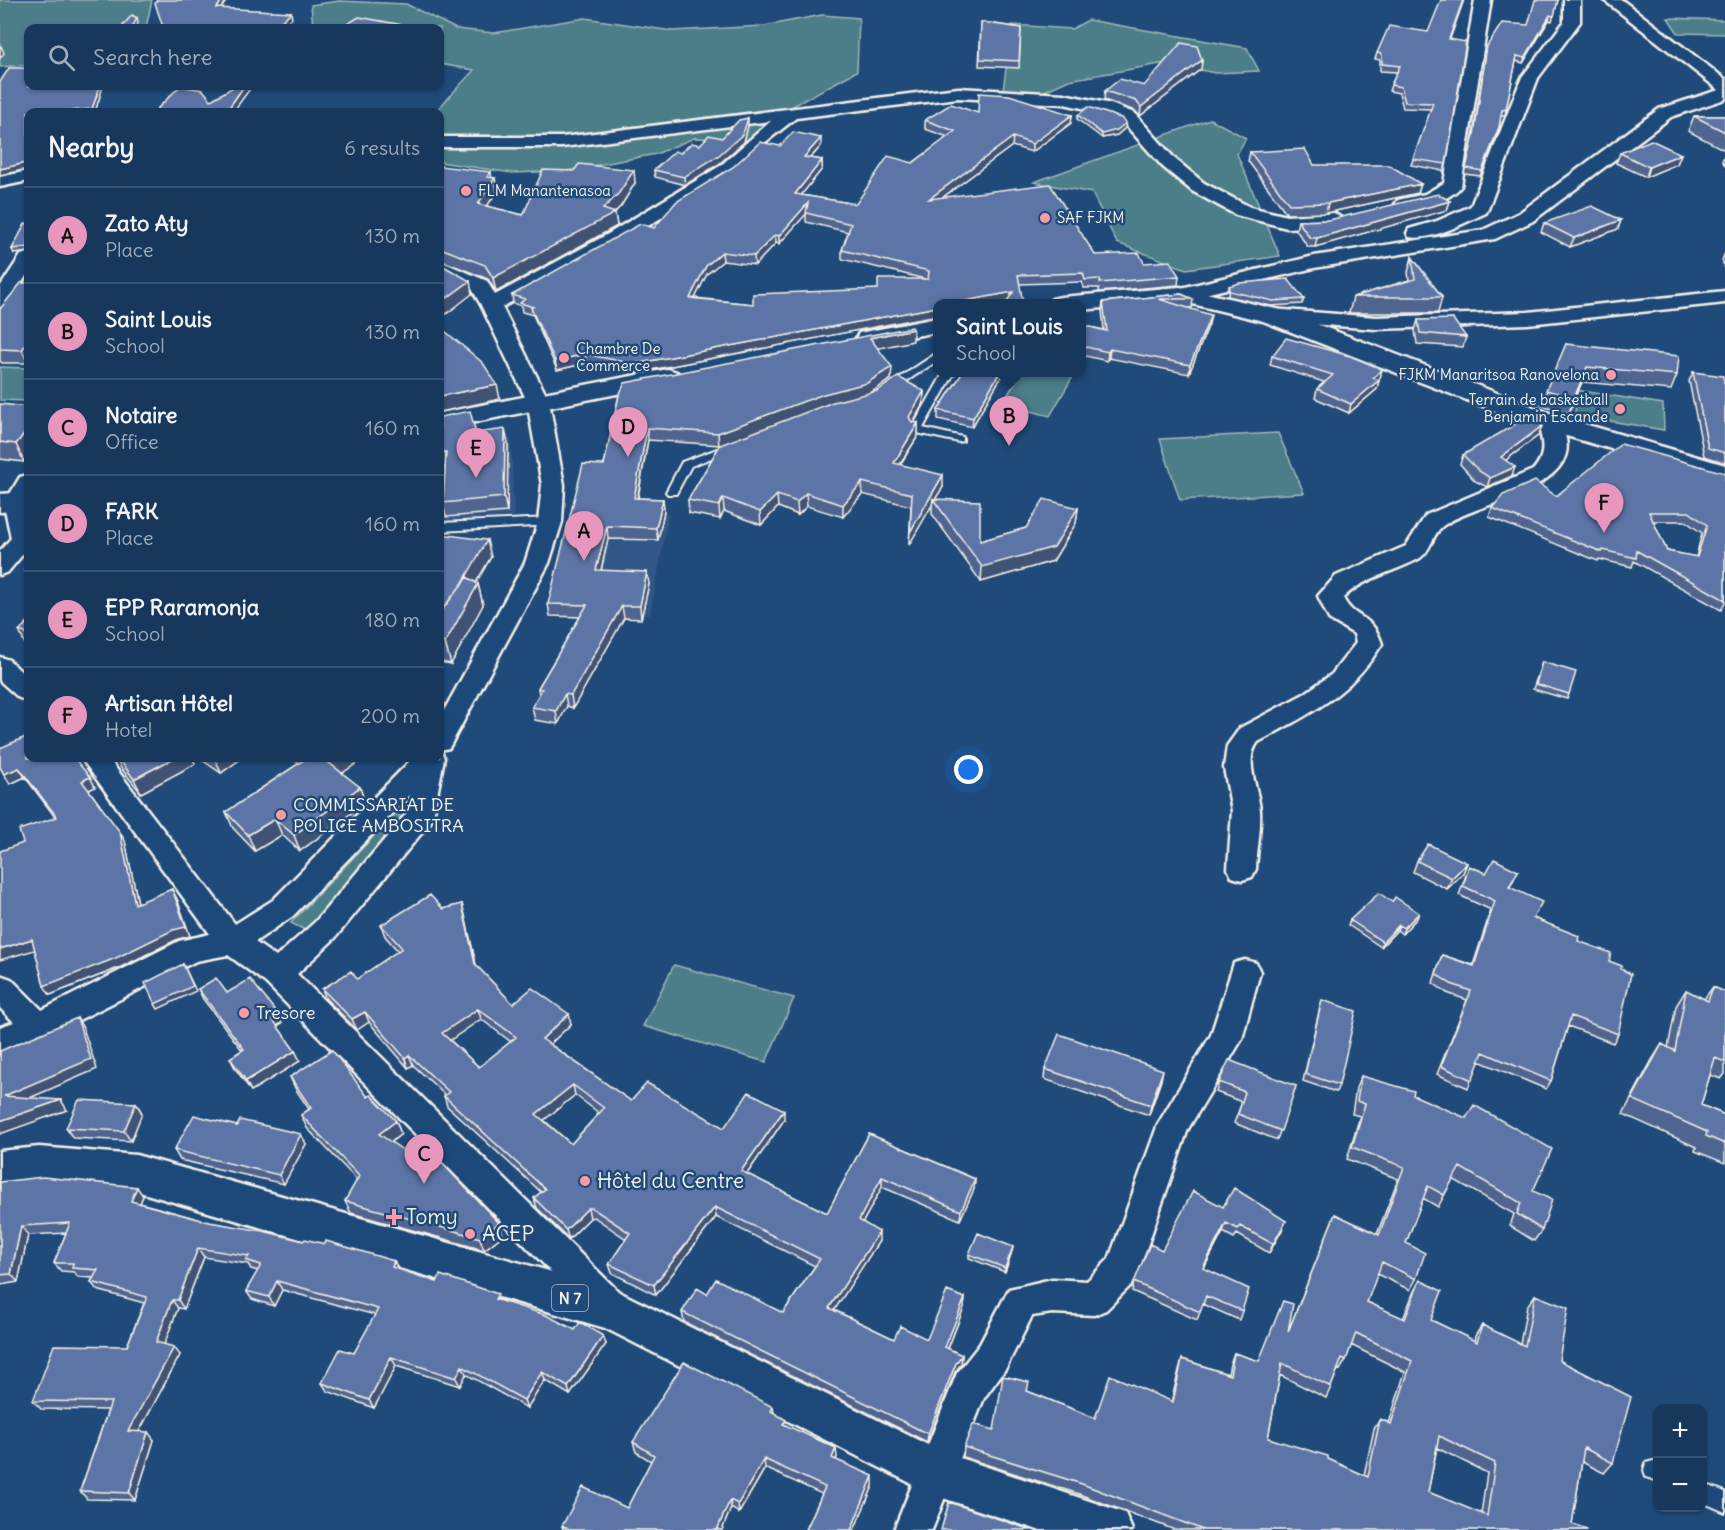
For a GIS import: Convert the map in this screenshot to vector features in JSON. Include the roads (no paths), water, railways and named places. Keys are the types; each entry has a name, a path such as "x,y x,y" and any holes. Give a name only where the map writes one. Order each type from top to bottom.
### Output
{"street":[{"path":"1385,208 1431,198 1452,186 1459,156 1473,50 1483,0"},
{"path":"1086,301 1180,294 1314,262 1444,225 1479,209 1530,77 1572,22 1572,0"},
{"path":"1612,0 1725,87"},
{"path":"444,142 562,142 842,105 958,93 1064,99 1106,108 1128,117 1169,163 1198,187 1243,212 1287,222 1326,221 1350,216"},
{"path":"1314,262 1488,235 1526,218 1665,114 1725,94"},
{"path":"491,305 615,238 726,170 757,140 793,113"},
{"path":"0,182 24,177"},
{"path":"0,262 24,259"},
{"path":"0,302 24,264"},
{"path":"444,269 480,285 491,305 538,401 553,485 550,522 537,563 444,734"},
{"path":"1180,294 1270,315 1548,422 1725,474"},
{"path":"1270,315 1376,323 1528,318 1725,297"},
{"path":"843,343 933,326"},
{"path":"444,420 691,372"},
{"path":"1242,869 1246,811 1238,768 1240,746 1250,735 1313,700 1341,680 1369,644 1365,630 1338,613 1330,596 1345,582 1414,551 1434,520 1541,475 1552,464 1556,449 1548,422"},
{"path":"0,567 23,539 18,498"},
{"path":"0,666 24,688"},
{"path":"97,762 232,942 278,974 613,1310"},
{"path":"0,1041 38,1026 190,950 232,942 283,908 426,762"},
{"path":"278,974 325,930 419,817 429,762"},
{"path":"913,1530 934,1472 970,1386 993,1356 1021,1301 1052,1296 1094,1298 1123,1269 1174,1124 1227,1039 1245,972"},
{"path":"0,988 38,1026"},
{"name":"N 7","path":"0,1169 39,1165 136,1173 613,1310 934,1472 1108,1530"}],"lane":[{"path":"881,393 933,359"},
{"path":"947,377 916,429 959,439"},
{"path":"672,492 686,464 741,443"},
{"path":"444,528 550,522"},
{"path":"1707,1494 1725,1502"}],"place":[{"name":"FLM Manantenasoa","path":"466,191"},
{"name":"SAF FJKM","path":"1045,218"},
{"name":"Chambre De Commerce","path":"564,358"},
{"name":"FJKM Manaritsoa Ranovelona","path":"1611,375"},
{"name":"Terrain de basketball Benjamin Escande","path":"1620,409"},
{"name":"Saint Louis","path":"1009,446"},
{"name":"FARK","path":"628,457"},
{"name":"EPP Raramonja","path":"476,478"},
{"name":"Artisan Hôtel","path":"1604,533"},
{"name":"Zato Aty","path":"584,561"},
{"name":"COMMISSARIAT DE POLICE AMBOSITRA","path":"281,815"},
{"name":"Tresore","path":"244,1013"},
{"name":"Hôtel du Centre","path":"585,1181"},
{"name":"Notaire","path":"424,1184"},
{"name":"Tomy","path":"394,1217"},
{"name":"ACEP","path":"470,1234"}]}
